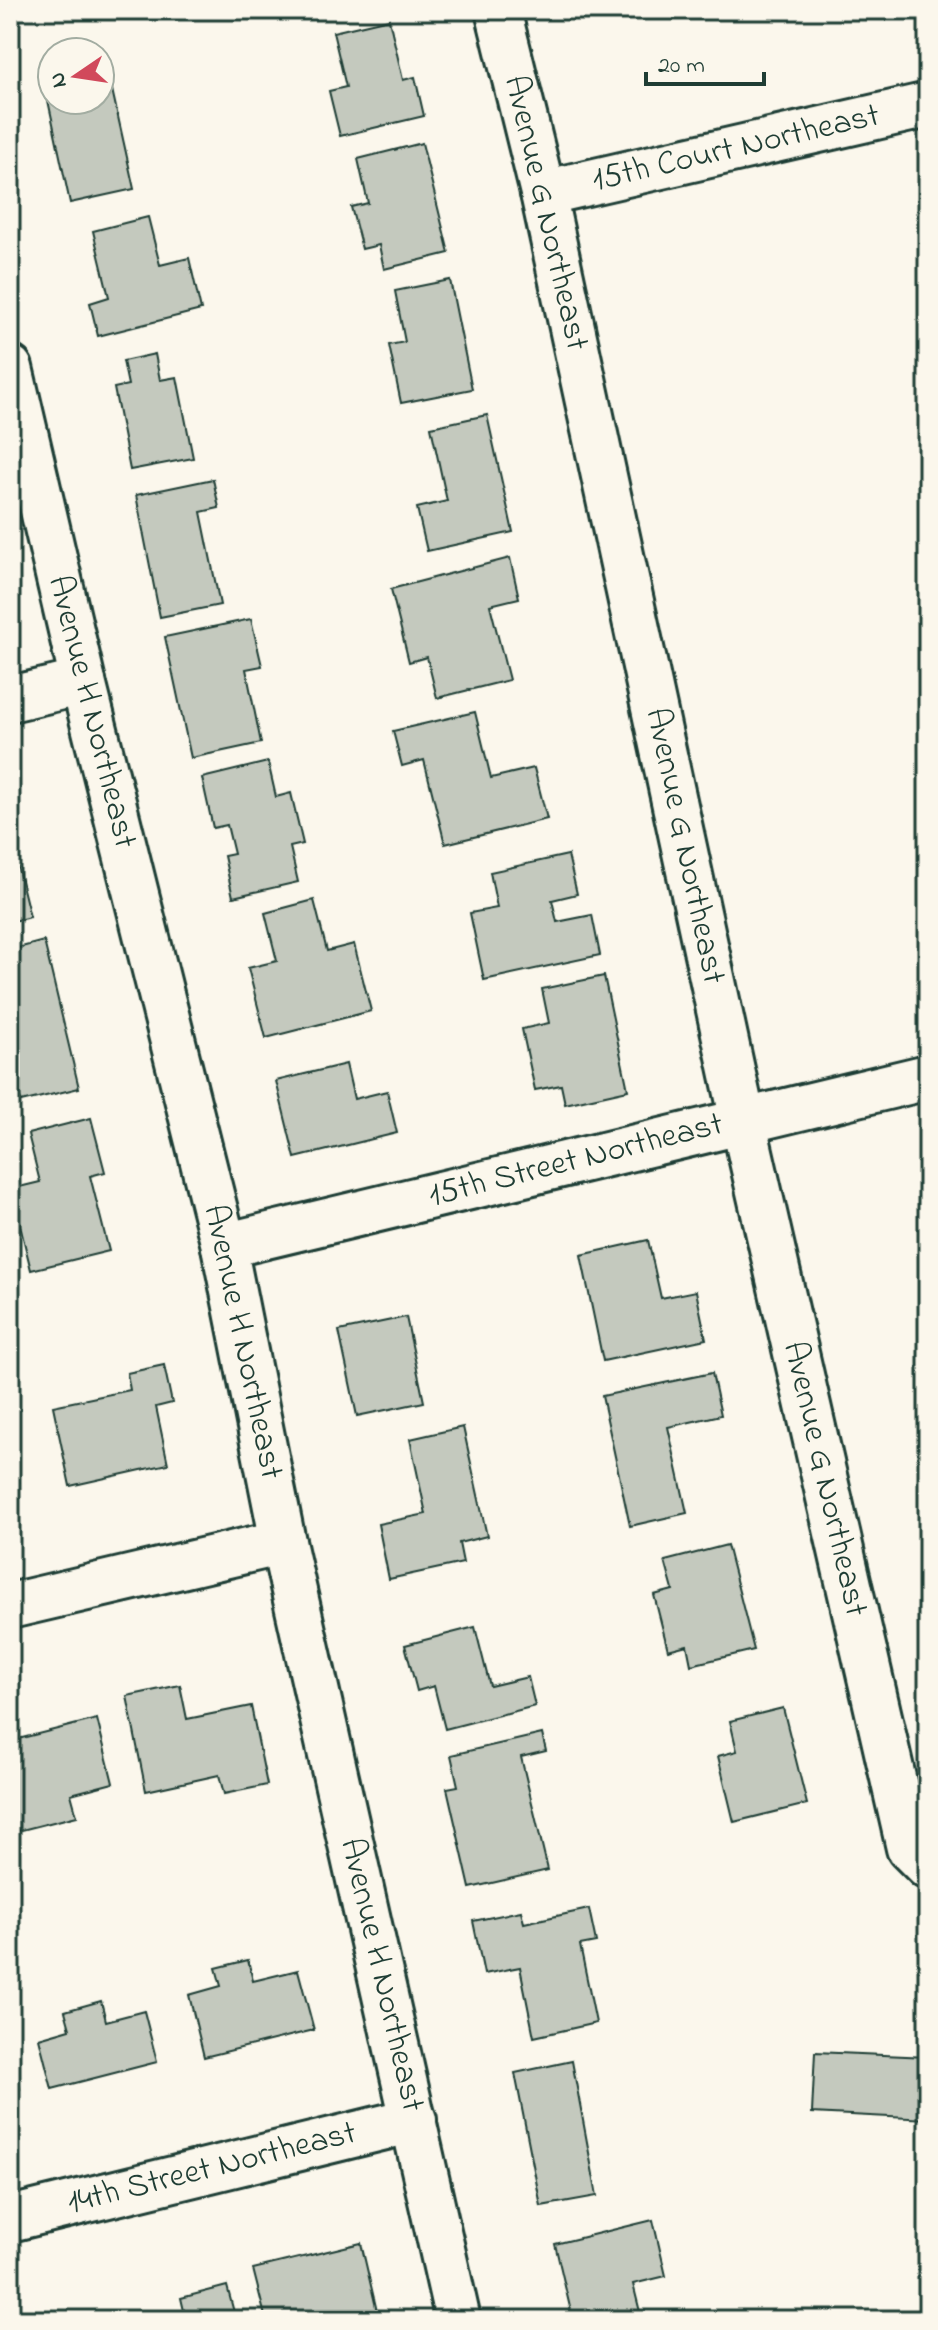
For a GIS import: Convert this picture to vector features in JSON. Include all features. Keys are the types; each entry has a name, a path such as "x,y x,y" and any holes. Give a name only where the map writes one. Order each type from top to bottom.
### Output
{"street":[{"name":"Avenue G Northeast","path":"498,10 543,193 743,1121 909,1848 928,1867"},
{"name":"15th Court Northeast","path":"543,193 928,105"},
{"name":"Avenue H Northeast","path":"10,368 83,682 224,1246 283,1542 458,2320"},
{"path":"10,699 83,682"},
{"name":"15th Street Northeast","path":"224,1246 928,1077"},
{"path":"10,1606 283,1542"},
{"name":"14th Street Northeast","path":"10,2219 414,2120"}],"building":[{"path":"389,19 403,80 415,77 424,116 340,136 329,91 346,87 333,32"},
{"path":"116,108 134,189 70,203 51,116 116,116"},
{"path":"422,143 449,253 384,269 379,245 362,249 351,207 368,203 358,159"},
{"path":"148,217 160,265 189,258 201,310 98,336 90,303 109,297 93,231"},
{"path":"450,280 472,389 401,403 389,345 405,342 395,291"},
{"path":"155,354 160,380 177,377 193,458 130,470 114,388 128,385 123,361"},
{"path":"487,415 513,532 427,551 417,508 447,501 431,427"},
{"path":"213,479 219,508 201,512 220,605 160,617 136,495"},
{"path":"510,558 519,598 490,605 509,680 437,698 427,657 409,662 391,589"},
{"path":"251,619 262,666 246,669 261,743 191,758 165,637"},
{"path":"475,712 491,778 534,768 547,819 445,844 424,760 402,766 393,731"},
{"path":"268,762 276,797 291,793 303,844 290,847 298,882 233,897 224,856 234,854 227,825 213,828 202,778"},
{"path":"10,836 30,917 10,922"},
{"path":"568,855 577,894 552,900 557,922 592,915 600,955 484,980 470,913 497,908 490,872"},
{"path":"314,900 327,951 354,944 371,1011 266,1038 248,968 277,961 265,913"},
{"path":"44,941 79,1088 21,1102 10,1057 10,950"},
{"path":"604,976 628,1090 565,1104 561,1085 535,1090 522,1029 549,1023 542,989"},
{"path":"346,1064 354,1099 387,1091 397,1133 295,1158 276,1081"},
{"path":"91,1118 105,1172 90,1176 109,1251 31,1270 11,1189 40,1182 28,1134"},
{"path":"648,1240 661,1298 696,1291 706,1339 603,1361 581,1255"},
{"path":"406,1317 424,1402 357,1416 339,1331"},
{"path":"164,1365 172,1403 156,1407 168,1464 70,1486 53,1406 130,1390 127,1373"},
{"path":"712,1373 721,1415 668,1427 687,1513 630,1526 602,1396"},
{"path":"463,1427 487,1536 459,1543 463,1563 389,1579 378,1524 426,1514 410,1439"},
{"path":"10,1444 19,1482 10,1484"},
{"path":"727,1545 754,1650 691,1665 687,1645 668,1650 654,1595 673,1590 665,1561"},
{"path":"475,1627 490,1686 528,1677 535,1706 445,1729 434,1686 417,1691 405,1645"},
{"path":"180,1685 187,1719 251,1706 267,1785 224,1794 219,1775 146,1791 127,1696"},
{"path":"783,1708 807,1804 734,1822 718,1756 737,1751 730,1721"},
{"path":"97,1719 113,1783 71,1794 77,1816 10,1833 10,1741"},
{"path":"542,1734 546,1751 521,1757 548,1870 470,1888 447,1788 458,1786 451,1755"},
{"path":"589,1909 596,1942 580,1945 596,2023 534,2037 520,1967 484,1974 473,1921 521,1911 524,1923"},
{"path":"248,1960 253,1981 298,1970 314,2030 204,2057 189,1995 221,1986 216,1968"},
{"path":"101,2001 106,2021 144,2011 157,2062 52,2089 39,2038 70,2029 65,2011"},
{"path":"10,2042 20,2089 10,2091"},
{"path":"815,2052 928,2057 928,2119 812,2113"},
{"path":"572,2061 597,2196 541,2206 515,2073"},
{"path":"653,2220 666,2276 633,2284 642,2320 573,2320 555,2244"},
{"path":"361,2243 379,2320 266,2320 253,2269"},
{"path":"227,2286 236,2320 164,2320 185,2315 181,2298"}]}
